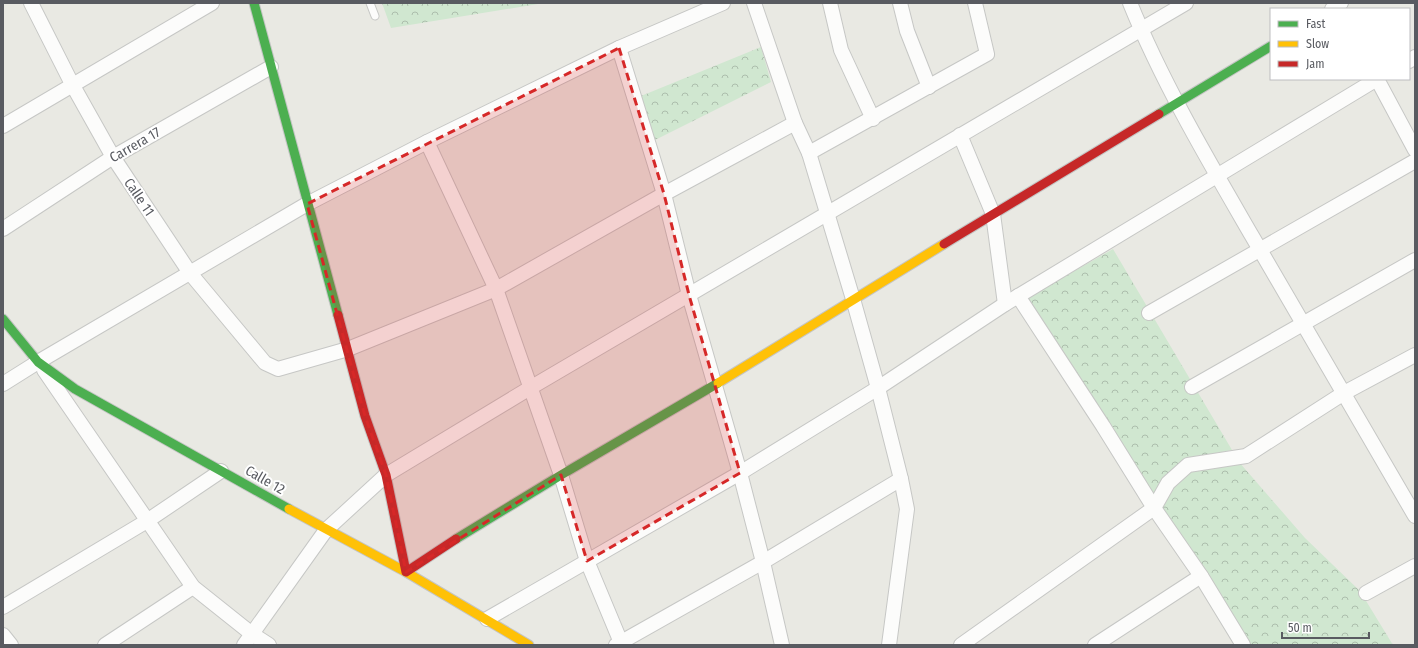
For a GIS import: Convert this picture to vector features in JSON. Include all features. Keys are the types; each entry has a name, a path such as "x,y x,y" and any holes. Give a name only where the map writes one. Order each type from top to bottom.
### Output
{"street":[{"name":"Calle 11","path":"31,3 72,84 113,157 190,273 265,364 278,369 348,349"},
{"path":"3,126 212,3"},
{"path":"254,3 365,416 386,476 406,572 436,551 561,475 715,385 853,298 1270,47"},
{"path":"3,384 307,204 427,142 620,48 723,3"},
{"path":"754,3 795,123 809,153 853,298 901,479 907,509 889,645"},
{"path":"830,3 842,50 873,119"},
{"path":"900,3 907,31 929,87"},
{"path":"809,153 873,119 987,54 975,3"},
{"path":"1130,3 1141,30 1176,103 1415,516"},
{"path":"248,639 326,530 386,476 530,388 1186,3"},
{"path":"620,48 664,194 689,295 740,472 782,645"},
{"name":"Carrera 17","path":"3,229 113,157 271,67"},
{"path":"487,619 740,472 878,388 1005,304 1375,80"},
{"path":"1378,80 1415,150"},
{"path":"348,349 496,289 664,194 795,123"},
{"path":"960,136 993,214 1005,304"},
{"path":"427,142 496,289 561,475 586,561 620,644 763,562 901,479"},
{"path":"1149,313 1415,161"},
{"path":"1192,387 1415,260"},
{"path":"1018,296 1103,426 1154,508 1201,576 1243,645"},
{"name":"Calle 12","path":"3,319 38,362 75,389 326,530 406,572 530,645"},
{"path":"961,645 1154,508 1168,483 1188,465 1246,456 1344,393 1415,355"},
{"path":"38,362 192,587 248,639 269,645"},
{"path":"3,607 147,521 221,471"},
{"path":"1366,593 1415,566"},
{"path":"1095,645 1201,576"},
{"path":"105,645 192,587"},
{"path":"3,635 11,645"}],"lane":[{"path":"370,3 375,16"}],"highlighted area":[{"path":"619,48 664,194 689,295 740,473 587,561 561,475 406,572 386,475 365,416 307,204"}],"green space":[{"path":"382,3 544,3 391,28"},
{"path":"761,47 771,82 655,140 641,96"},
{"path":"1113,249 1232,450 1185,459 1162,479 1152,497 1027,298"},
{"path":"1239,462 1305,538 1360,591 1393,645 1249,645 1160,508 1172,487 1190,469"}],"traffic: fast":[{"path":"254,3 338,315"},
{"path":"1159,114 1270,47"},
{"path":"3,319 38,362 75,389 289,509"},
{"path":"456,539 561,475 718,383"}],"traffic: slow":[{"path":"718,383 944,244"},
{"path":"289,509 406,572 529,645"}],"traffic: jam":[{"path":"944,244 1159,114"},
{"path":"338,315 365,416 386,475 406,572 456,539"}]}
